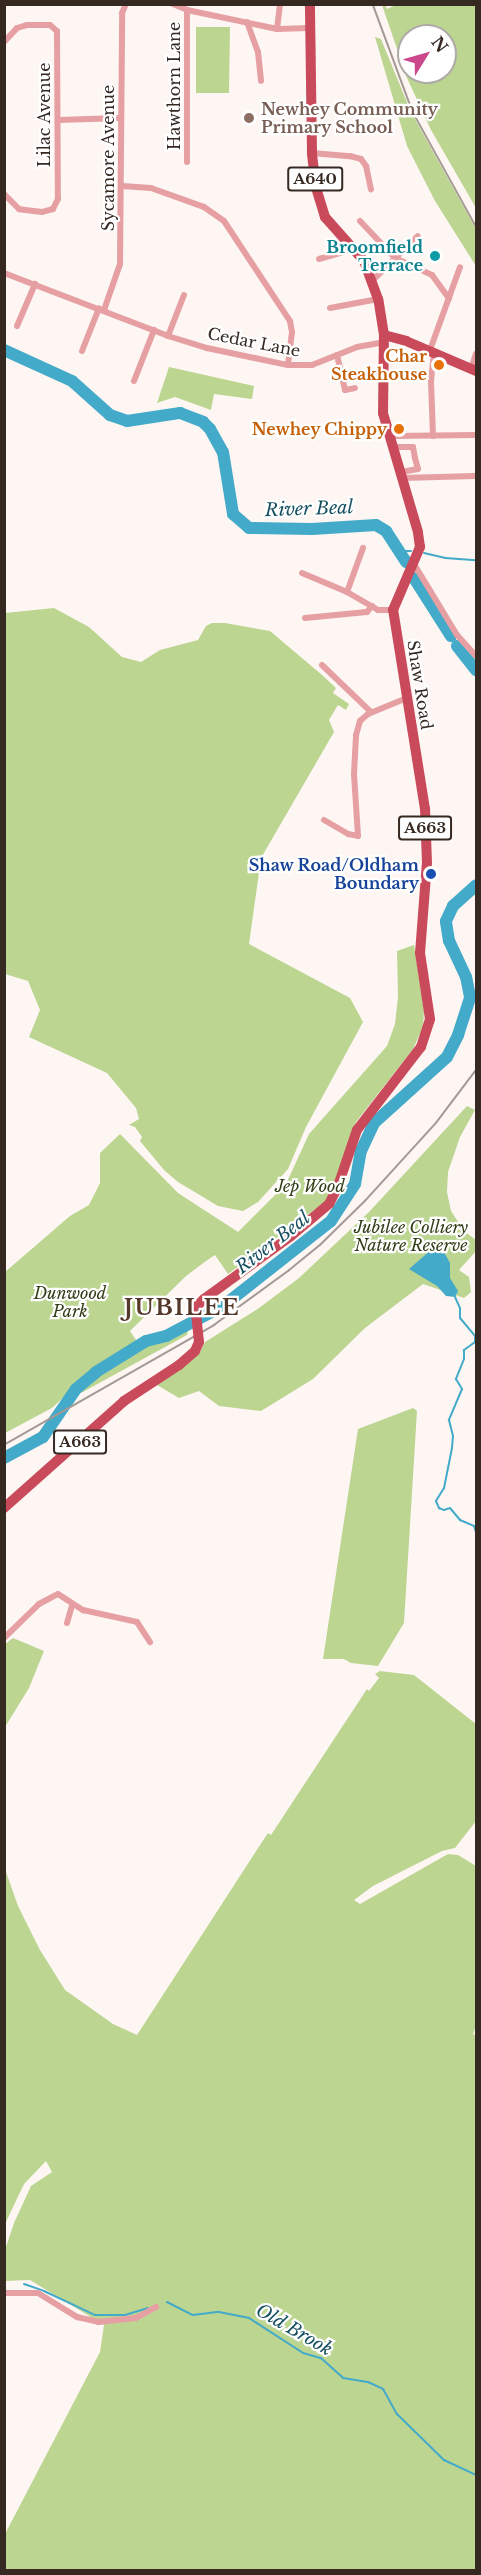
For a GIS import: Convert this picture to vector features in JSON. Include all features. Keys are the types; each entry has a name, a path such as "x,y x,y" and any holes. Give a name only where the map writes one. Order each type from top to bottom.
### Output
{"main road":[{"name":"A640","path":"310,4 312,153 322,211 364,261 378,299 384,338"},
{"path":"393,610 420,547 418,532 383,413 384,338 432,351 474,370"},
{"name":"Shaw Road","path":"4,1508 124,1401 179,1365 195,1351 199,1342 196,1314 198,1305 204,1299 291,1236 329,1204 339,1186 357,1130 422,1047 430,1019 420,953 427,863 425,809 393,610"}],"street":[{"name":"Sycamore Avenue","path":"82,351 120,264 122,13 126,4"},
{"path":"173,4 187,10 277,29 309,28"},
{"path":"277,29 280,4"},
{"name":"Hawthorn Lane","path":"187,10 187,162"},
{"path":"247,22 258,52 261,81"},
{"name":"Lilac Avenue","path":"4,42 17,28 27,25 50,25 57,31 58,199 53,209 42,212 19,209 4,194"},
{"path":"58,120 121,118"},
{"path":"312,153 361,159 366,166 370,189"},
{"path":"122,186 152,188 204,207 224,220 290,321 292,332 288,365"},
{"path":"360,221 395,258 432,275 449,298"},
{"path":"372,281 418,236"},
{"path":"319,259 354,249"},
{"path":"433,436 432,351 460,267"},
{"name":"Cedar Lane","path":"4,273 168,336 207,348 288,365 307,366 384,338"},
{"path":"17,326 35,284"},
{"path":"168,336 184,295"},
{"path":"330,308 378,299"},
{"path":"134,381 154,330"},
{"path":"474,370 477,354"},
{"path":"337,355 345,390 355,388"},
{"path":"391,436 477,435"},
{"path":"394,447 413,447 416,458 418,470 401,475"},
{"path":"401,475 475,476"},
{"path":"347,592 363,548"},
{"path":"414,564 457,635 477,656"},
{"path":"302,573 347,592 378,610 393,610"},
{"path":"305,618 367,612 372,606"},
{"path":"322,665 372,712"},
{"path":"324,820 348,834 358,836 354,774 356,735 360,721 372,712 407,698"},
{"path":"4,1638 51,1597 62,1595 72,1605 83,1610 136,1622 150,1642"},
{"path":"67,1623 72,1605"},
{"path":"4,2293 38,2293 77,2317 98,2322 136,2319 156,2307"}],"green space":[{"path":"398,4 476,5 476,208 431,130 410,84 457,84 457,24 397,24 397,49 382,5 385,5 387,9"},
{"path":"196,27 230,27 229,93 196,93"},
{"path":"375,37 381,39 397,78 397,84 399,84 411,112 476,229 476,266 435,201 407,146"},
{"path":"169,367 254,386 252,399 214,394 211,410 175,397 157,403"},
{"path":"54,608 89,627 122,657 141,662 160,650 198,640 206,626 212,623 270,631 322,675 336,688 333,693 349,704 346,710 338,705 329,720 334,732 261,858 249,944 350,998 363,1022 306,1127 288,1169 258,1202 243,1211 218,1206 178,1182 164,1170 140,1141 142,1137 135,1127 129,1125 139,1119 136,1108 107,1073 29,1037 40,1010 28,981 5,974 5,613"},
{"name":"Dunwood Park","path":"414,945 424,1011 423,1027 413,1049 356,1122 329,1199 228,1274 215,1255 206,1261 186,1276 130,1331 138,1343 88,1374 52,1408 5,1433 5,1272 70,1216 89,1205 100,1183 100,1153 120,1134 178,1193 238,1232 286,1184 309,1134 387,1046 395,1024 398,997 397,951"},
{"name":"Jubilee Colliery Nature Reserve","path":"467,1106 475,1110 460,1137 448,1172 447,1192 451,1211 464,1231 476,1240 476,1251 459,1270 469,1277 471,1292 464,1298 423,1284 365,1328 313,1379 261,1411 219,1406 199,1391 179,1398 157,1385 199,1354 205,1342 259,1308 299,1278 369,1212"},
{"path":"188,1331 187,1335 81,1393 93,1377 149,1344 165,1342"},
{"path":"413,1408 417,1411 404,1623 378,1666 351,1663 344,1659 323,1659 358,1429"},
{"path":"13,1638 44,1651 29,1688 5,1727 5,1644"},
{"path":"380,1671 414,1675 476,1724 476,1821 455,1848 442,1851 373,1886 354,1900 360,1904 448,1854 458,1855 476,1866 476,2026 473,2034 476,2036 476,2570 5,2570 5,2534 100,2352 104,2325 30,2280 5,2281 5,2250 14,2223 31,2186 52,2172 46,2161 24,2184 5,2224 5,1869 18,1906 40,1950 65,1990 113,2024 137,2035 268,1833 271,1835 367,1689 369,1691 379,1678 375,1674"}],"water":[{"path":"439,1243 450,1263 450,1278 458,1291 455,1297 446,1296 437,1286 409,1269"}],"waterway":[{"name":"River Beal","path":"4,350 72,381 110,415 127,421 180,413 203,422 210,429 223,452 233,514 249,528 312,529 376,525 386,531 406,562"},
{"path":"397,551 411,551"},
{"path":"424,553 445,558 476,560"},
{"name":"River Beal","path":"414,578 451,636"},
{"name":"River Beal","path":"457,646 476,670"},
{"name":"River Beal","path":"4,1458 43,1437 76,1389 96,1372 146,1341 166,1336 223,1306 331,1221 355,1184 361,1151 374,1123 447,1057 458,1035 470,997 466,977 449,941 446,921 453,906 476,885"},
{"path":"455,1297 460,1308 460,1318 475,1336 475,1342 464,1350 464,1359 456,1379 462,1389 449,1420 453,1436 452,1448 444,1488 436,1501 439,1508 444,1510 450,1508 460,1520 474,1526 476,1532"},
{"name":"Old Brook","path":"24,2284 95,2315 125,2315 148,2308"},
{"name":"Old Brook","path":"167,2302 193,2315 219,2312 249,2318 303,2353 321,2358 343,2378 368,2382 383,2389 397,2414 444,2460 476,2475"}],"tram line":[{"path":"373,4 413,112 476,226"},
{"path":"4,1445 214,1325 288,1271 320,1245 365,1201 436,1123 476,1070"}],"place":[{"name":"Newhey Community Primary School","path":"249,118"},
{"name":"Broomfield Terrace","path":"435,256"},
{"name":"Char Steakhouse","path":"439,365"},
{"name":"Newhey Chippy","path":"399,429"},
{"name":"Shaw Road/Oldham Boundary","path":"431,874"}],"district":[{"name":"JUBILEE","path":"182,1308"}],"park label":[{"name":"Jep Wood","path":"310,1186"}]}
